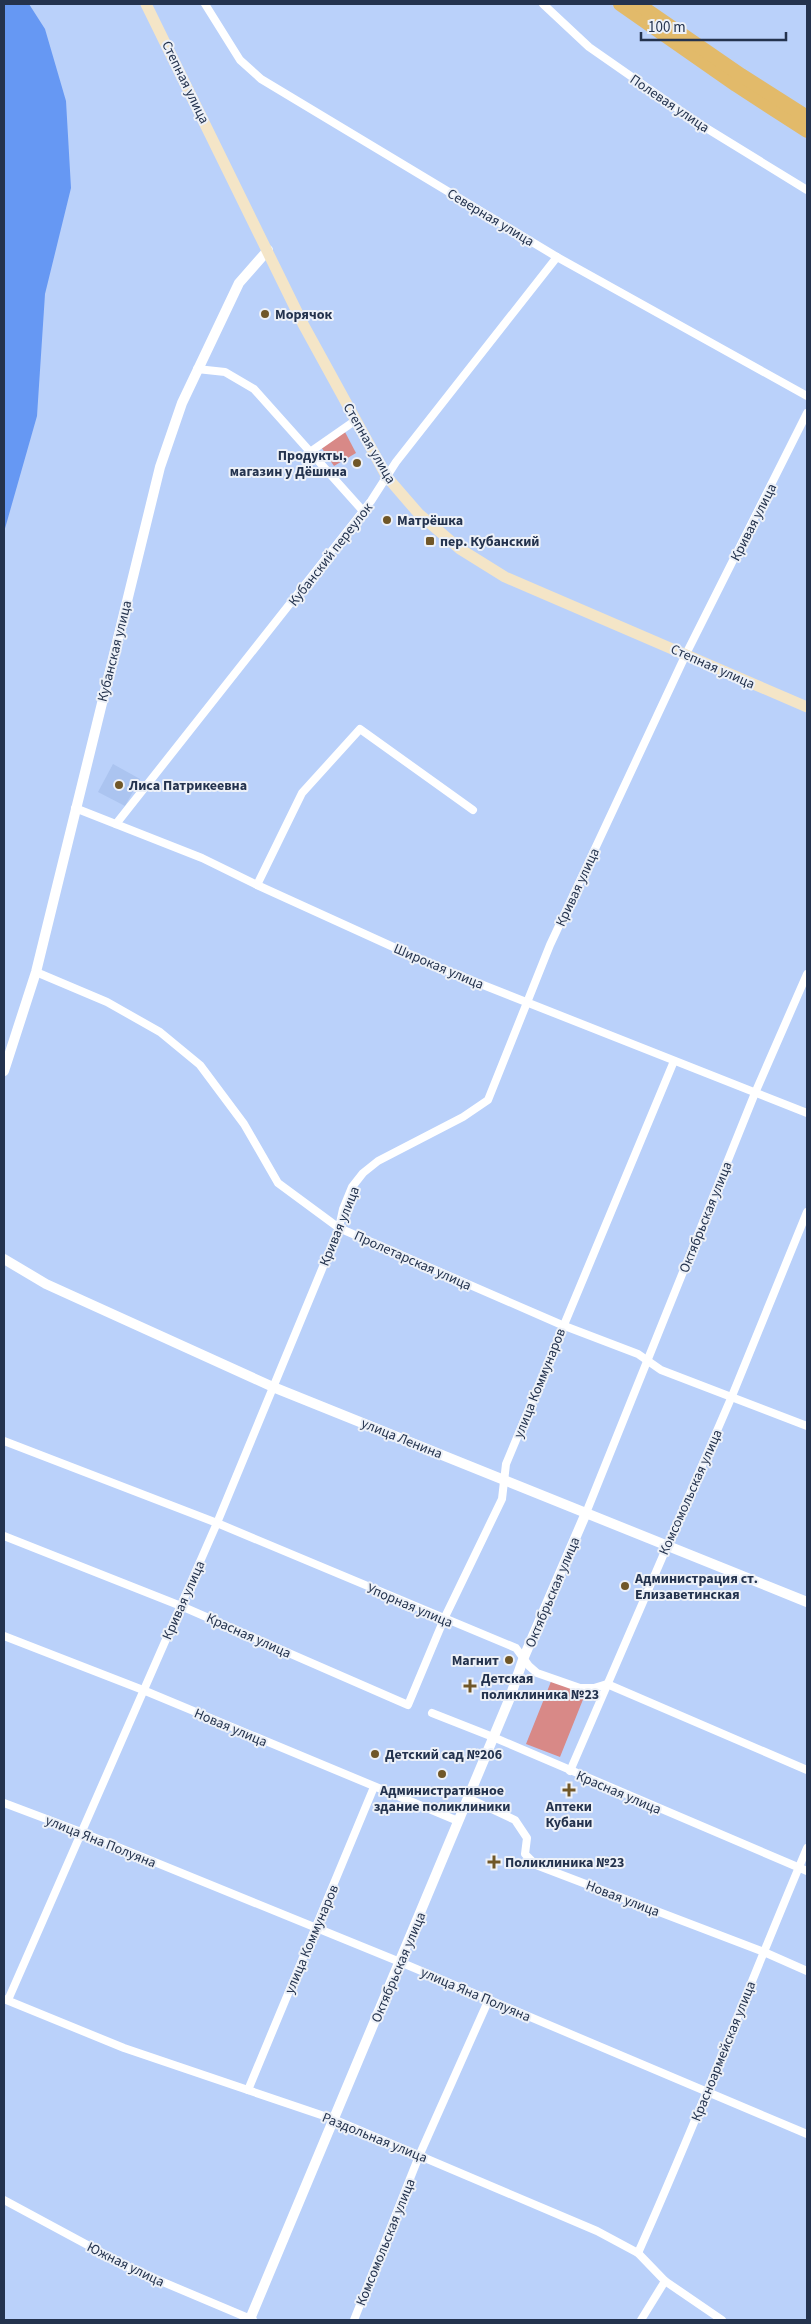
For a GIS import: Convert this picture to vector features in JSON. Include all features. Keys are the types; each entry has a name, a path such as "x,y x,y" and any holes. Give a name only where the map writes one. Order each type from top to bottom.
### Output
{"highway":[{"path":"620,4 736,85 807,131"},
{"path":"638,4 741,75 807,116"}],"main road":[{"name":"Степная улица","path":"146,4 303,324 387,477 420,514 460,548 506,578 807,707"}],"street":[{"name":"Северная улица","path":"205,4 240,60 261,78 557,257 807,396"},
{"name":"Полевая улица","path":"543,4 588,47 698,123 807,190"},
{"name":"Кубанская улица","path":"4,1071 36,972 160,467 182,403 239,283 268,250"},
{"name":"Кубанский переулок","path":"116,824 363,512 396,462 557,257"},
{"path":"197,370 225,372 254,389 363,512"},
{"name":"Кривая улица","path":"6,1999 217,1523 339,1228 352,1188 363,1173 378,1161 462,1117 488,1100 550,944 686,654 807,413"},
{"path":"310,452 356,420"},
{"path":"257,885 302,793 360,729 474,810"},
{"name":"Широкая улица","path":"75,808 202,858 435,966 807,1112"},
{"name":"Пролетарская улица","path":"36,972 107,1002 160,1032 200,1065 244,1124 278,1183 339,1228 562,1326 638,1354 661,1370 807,1426"},
{"name":"Октябрьская улица","path":"251,2320 468,1798 524,1657 586,1513 755,1093 807,974"},
{"name":"улица Коммунаров","path":"408,1705 444,1619 502,1499 506,1464 674,1061"},
{"name":"Комсомольская улица","path":"570,1771 732,1396 807,1212"},
{"name":"улица Ленина","path":"4,1259 46,1284 274,1387 807,1602"},
{"name":"Упорная улица","path":"4,1441 217,1523 516,1648 529,1666 537,1673 580,1688 594,1688 607,1684"},
{"name":"Красная улица","path":"4,1536 181,1606 408,1705"},
{"name":"Новая улица","path":"4,1636 143,1690 458,1821"},
{"path":"607,1684 807,1770"},
{"name":"Красная улица","path":"432,1713 493,1737 807,1871"},
{"name":"улица Коммунаров","path":"248,2090 374,1787"},
{"name":"Новая улица","path":"468,1798 515,1820 527,1838 525,1854 536,1865 764,1952 807,1971"},
{"name":"улица Яна Полуяна","path":"4,1803 81,1832 400,1962 807,2134"},
{"name":"Красноармейская улица","path":"638,2253 675,2171 706,2091 807,1848"},
{"name":"Раздольная улица","path":"6,1999 124,2048 333,2119 597,2231 638,2253 665,2281 722,2320"},
{"name":"Комсомольская улица","path":"354,2320 419,2156 489,1999"},
{"name":"Южная улица","path":"4,2200 132,2269 251,2320"},
{"path":"641,2320 665,2281"}],"shaded area":[{"path":"345,432 356,453 334,466 321,447"},
{"name":"Лиса Патрикеевна","path":"113,764 140,779 125,806 98,792"},
{"path":"552,1679 586,1692 560,1757 526,1744"}],"water":[{"path":"4,4 29,4 45,29 66,101 71,188 45,294 37,416 4,532"}],"place":[{"name":"Морячок","path":"265,314"},
{"name":"Продукты, магазин у Дёшина","path":"357,463"},
{"name":"Матрёшка","path":"387,520"},
{"name":"пер. Кубанский","path":"430,541"},
{"name":"Лиса Патрикеевна","path":"119,785"},
{"name":"Администрация ст. Елизаветинская","path":"625,1586"},
{"name":"Магнит","path":"509,1660"},
{"name":"Детская поликлиника №23","path":"470,1686"},
{"name":"Детский сад №206","path":"375,1754"},
{"name":"Административное здание поликлиники","path":"442,1774"},
{"name":"Аптеки Кубани","path":"569,1790"},
{"name":"Поликлиника №23","path":"494,1862"}]}
